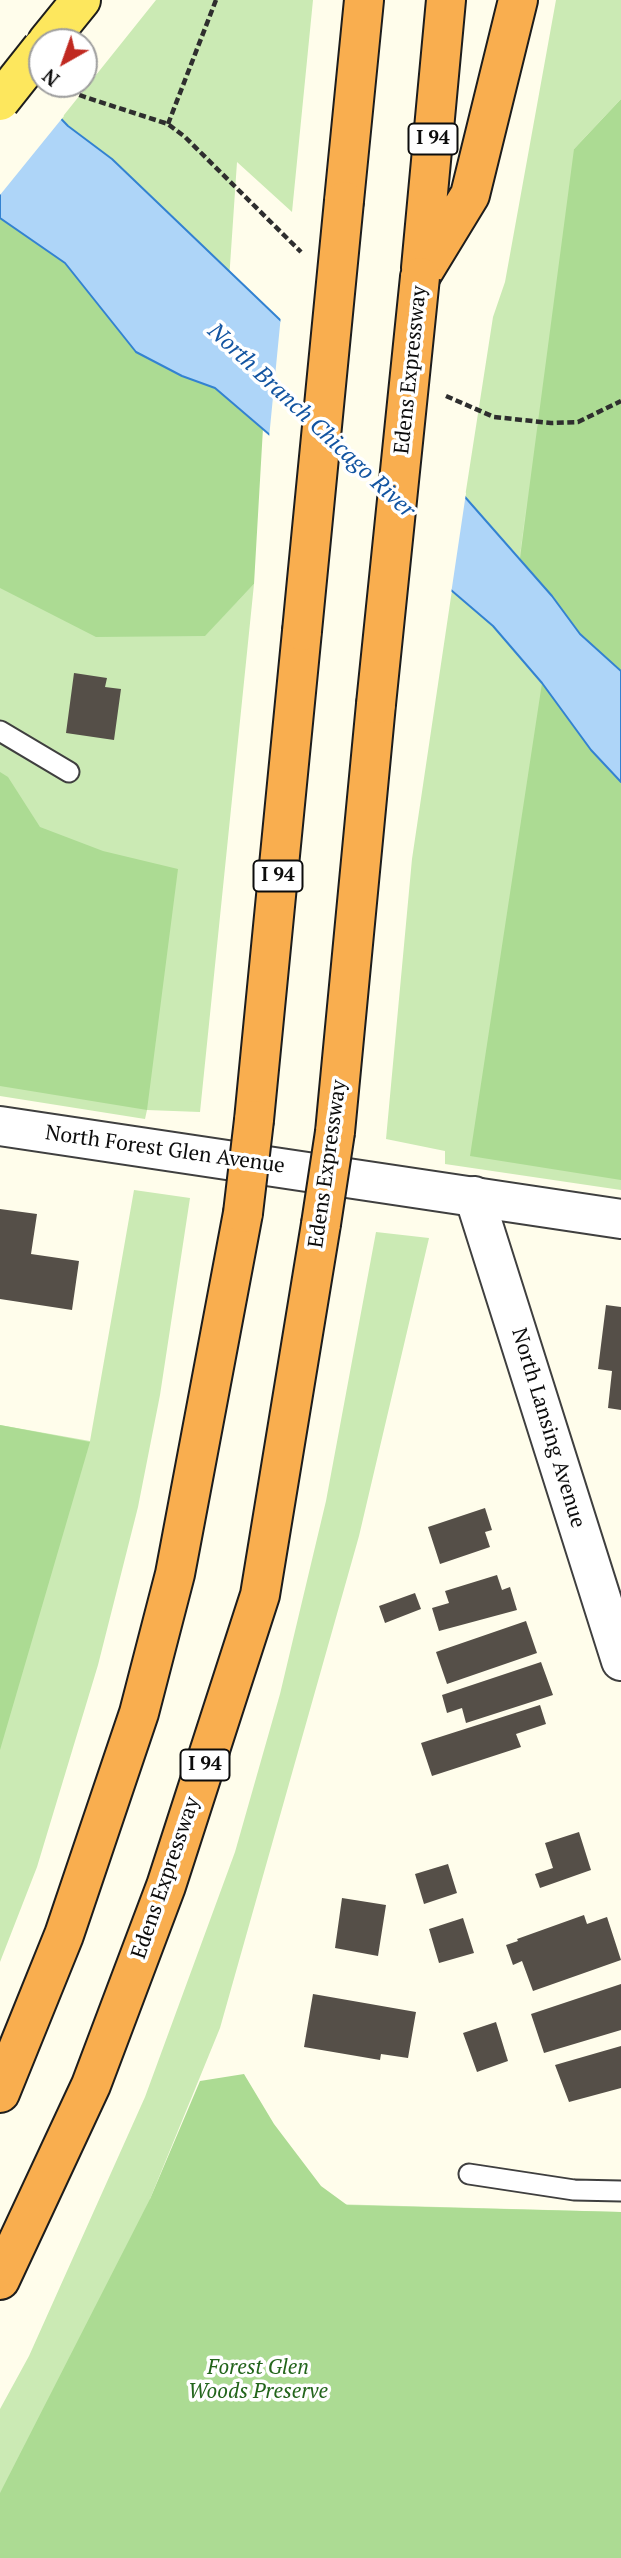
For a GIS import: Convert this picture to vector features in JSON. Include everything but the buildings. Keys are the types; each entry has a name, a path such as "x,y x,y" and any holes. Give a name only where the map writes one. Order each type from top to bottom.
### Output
{"highway":[{"name":"I 94","path":"0,2093 64,1935 139,1713 175,1574 243,1213 363,0"},
{"name":"Edens Expressway","path":"0,2280 91,2085 166,1886 260,1595 335,1132 446,0"},
{"path":"420,277 470,195 518,0"}],"main road":[{"path":"58,28 80,0"},
{"path":"0,101 28,66"}],"street":[{"name":"North Forest Glen Avenue","path":"0,1126 621,1219"},
{"name":"North Lansing Avenue","path":"474,1196 621,1661"}],"lane":[{"path":"0,731 69,772"},
{"path":"469,2174 574,2190 621,2191"}],"path":[{"path":"168,124 216,0"}],"green space":[{"path":"156,0 313,0 292,212 237,162 205,635 254,584 200,1112 147,1110 145,1119 0,1096 0,195 78,98 98,98 98,72"},
{"path":"556,0 621,0 621,99 574,149 621,228 621,1190 445,1164 445,1151 386,1139 412,859 452,590 509,644 520,558 465,497 493,317 505,282"},
{"path":"621,99 621,671 580,634 520,558 574,149"},
{"path":"0,218 65,263 136,352 182,376 215,388 263,428 254,584 205,636 96,637 0,588"},
{"path":"542,683 591,750 621,782 621,1180 470,1156"},
{"path":"0,772 8,777 40,827 103,851 178,869 147,1110 0,1086"},
{"path":"134,1190 190,1198 160,1395 138,1507 98,1665 37,1867 0,1962 0,1425 90,1441"},
{"name":"Forest Glen Woods Preserve","path":"376,1232 429,1238 359,1536 220,2028 150,2199 621,2212 621,2558 0,2558 0,2409 29,2356 145,2097 235,1852 280,1694 326,1501"},
{"path":"0,1425 90,1442 0,1750"},
{"name":"Forest Glen Woods Preserve","path":"244,2074 274,2124 321,2186 347,2205 621,2212 621,2558 0,2558 0,2493 150,2199 200,2081"}],"water":[{"name":"North Branch Chicago River","path":"0,55 28,84 28,98 41,98 68,126 112,159 465,497 552,596 580,634 621,671 621,782 591,750 542,683 493,626 215,388 182,376 136,352 65,263 0,218"}],"pier":[{"path":"0,51 28,79 28,98 46,98 64,116 0,195"},
{"path":"281,315 466,493 451,594 269,438"}]}
